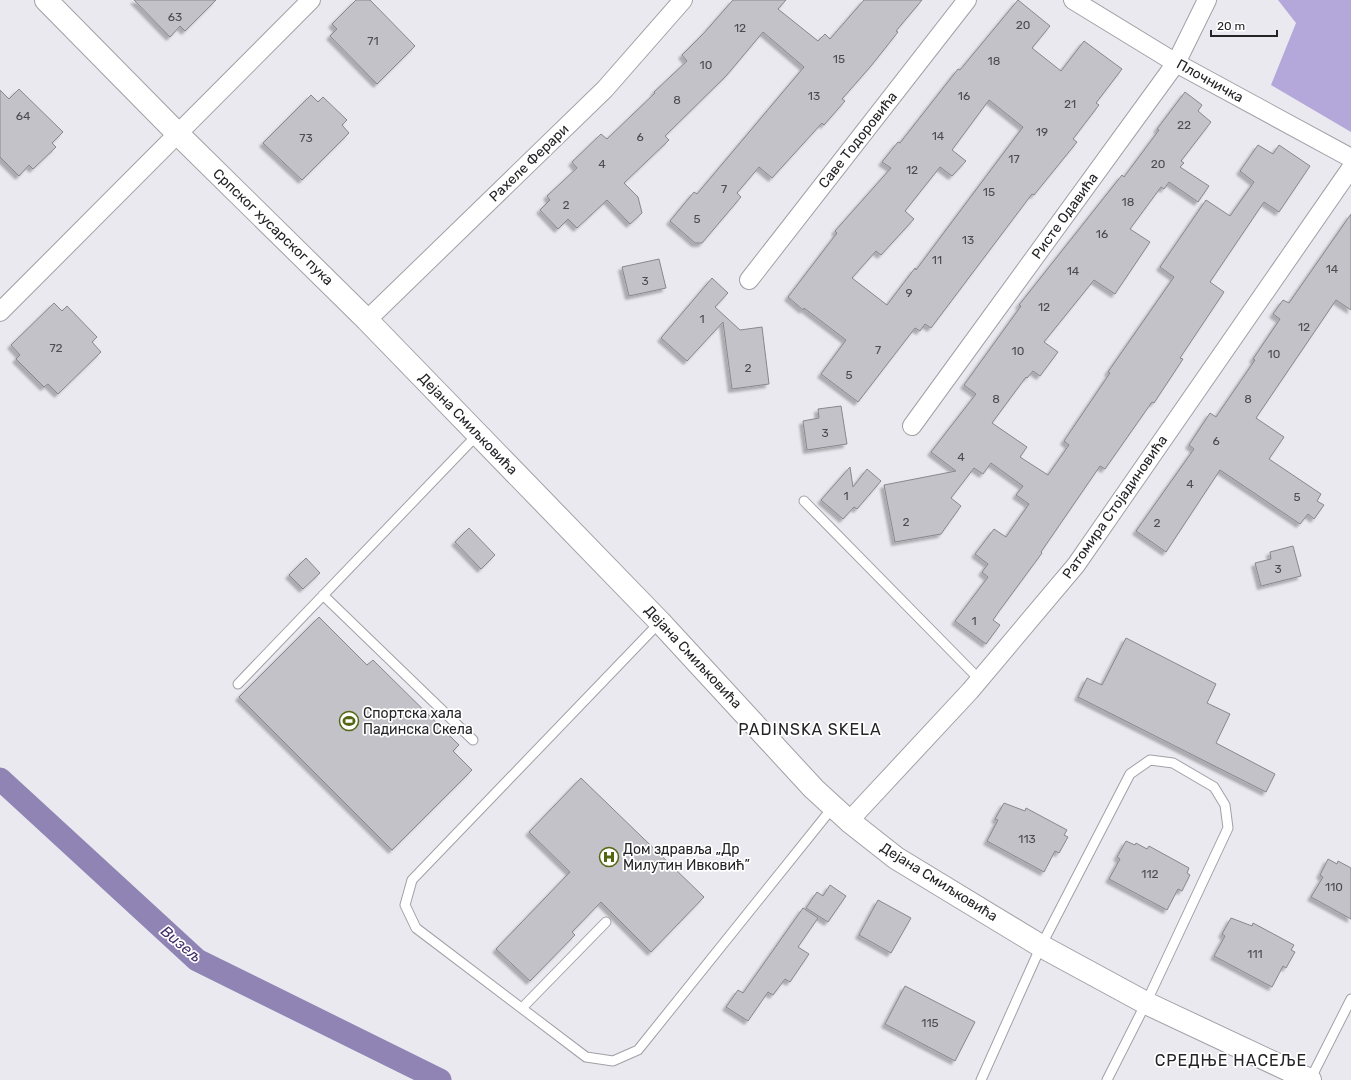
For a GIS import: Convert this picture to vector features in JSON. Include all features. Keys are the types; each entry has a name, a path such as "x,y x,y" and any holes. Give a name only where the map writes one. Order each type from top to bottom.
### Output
{"street":[{"name":"Српског хусарског пука","path":"46,0 178,134 367,320"},
{"path":"0,312 311,0"},
{"name":"Рахеле Ферари","path":"367,320 605,89 683,0"},
{"name":"Саве Тодоровића","path":"749,280 967,0"},
{"name":"Плочничка","path":"1073,0 1176,63 1351,158"},
{"name":"Ристе Одавића","path":"912,426 1176,63 1207,0"},
{"name":"Ратомира Стојадиновића","path":"841,814 980,680 1076,564 1351,168"},
{"name":"Дејана Смиљковића","path":"367,320 660,622 814,789 841,814 896,858 1042,946 1146,1003 1310,1080"}],"lane":[{"path":"238,684 478,434"},
{"path":"804,501 980,680"},
{"path":"323,595 472,740"},
{"path":"660,622 412,880 405,905 416,928 586,1057 613,1061 638,1050 841,814"},
{"path":"981,1080 1042,946 1130,774 1150,760 1173,763 1214,787 1225,804 1228,828 1146,1003 1107,1080"},
{"path":"522,1008 606,922"},
{"path":"1310,1080 1351,999"}],"shaded area":[{"path":"1278,0 1351,0 1351,132 1271,85 1296,23"}],"building":[{"path":"134,0 216,0 185,31 180,26 170,37"},
{"path":"356,0 370,0 415,46 377,84 330,36 337,29 332,24"},
{"path":"733,0 786,0 778,9 818,41 825,34 830,39 864,0 922,0 896,31 898,32 871,66 842,99 845,101 824,125 822,123 772,178 759,167 737,193 741,197 702,243 695,243 670,221 694,192 697,194 804,67 763,32 727,75 665,136 669,140 624,183 638,197 642,213 630,224 607,200 577,228 568,219 558,229 540,210 550,200 547,196 577,168 572,162 601,134 607,139 687,61 682,55"},
{"path":"1018,0 1050,26 1032,48 1061,71 1084,41 1122,69 1096,103 1099,105 1073,139 1077,142 1034,195 1032,194 931,328 925,324 920,331 915,328 858,402 821,374 846,340 804,308 803,310 788,297 837,233 835,231 891,168 882,162 898,142 900,143 958,69 960,70","holes":["989,100 1023,127 916,270 915,268 887,305 852,278 876,251 881,255 914,219 905,211 940,167 952,176 966,161 952,150"]},
{"path":"19,89 63,132 52,143 56,147 33,169 29,165 19,176 0,157 0,90 9,99"},
{"path":"1185,92 1202,105 1198,111 1211,122 1181,161 1184,163 1180,167 1209,186 1198,202 1169,182 1164,189 1161,187 1130,229 1150,242 1115,294 1094,280 1044,342 1058,352 1040,376 1033,371 1027,378 1026,377 992,423 1027,447 1020,457 1048,475 1069,445 1064,441 1110,373 1108,372 1174,277 1160,267 1206,200 1230,216 1254,182 1240,171 1258,145 1273,154 1279,145 1310,166 1279,212 1264,202 1210,282 1224,292 1180,358 1183,359 1154,403 1152,402 1105,469 1100,466 1041,552 1042,553 993,620 1000,625 986,644 955,621 988,577 982,572 988,564 975,554 994,529 1006,537 1029,504 1016,495 1023,486 991,463 983,474 974,468 951,498 961,506 941,534 895,542 884,485 956,471 931,452 976,394 964,385 1021,306 1019,305 1122,175 1124,177"},
{"path":"311,95 318,102 323,97 347,120 342,125 349,133 302,180 263,143"},
{"path":"1351,214 1351,310 1336,300 1256,418 1284,437 1269,459 1321,494 1317,501 1324,505 1314,519 1308,514 1300,524 1220,470 1166,552 1136,531 1194,449 1189,445 1210,413 1216,417 1255,360 1253,359 1280,319 1273,314 1283,300 1289,303"},
{"path":"659,259 666,288 629,296 622,267"},
{"path":"712,278 728,293 715,307 740,330 762,327 769,384 732,389 723,322 687,361 661,338"},
{"path":"54,303 62,311 67,306 97,337 92,342 101,352 58,394 48,384 44,387 16,359 20,355 11,345"},
{"path":"841,406 847,444 807,450 803,421 819,418 818,409"},
{"path":"850,467 853,487 867,469 881,481 857,509 854,507 843,519 821,500"},
{"path":"469,528 495,555 481,569 455,542"},
{"path":"1293,546 1301,576 1261,586 1255,563 1271,559 1270,552"},
{"path":"306,558 320,573 303,589 289,575"},
{"name":"Спортска хала Падинска Скела","path":"319,617 367,665 373,660 459,745 453,751 472,770 392,850 239,697"},
{"path":"1126,638 1216,684 1207,703 1230,714 1216,743 1275,774 1266,792 1078,697 1087,678 1102,685"},
{"name":"Дом здравља „Др Милутин Ивковић”","path":"581,778 704,897 651,952 601,902 572,932 575,935 530,981 496,949 570,872 529,832"},
{"path":"1004,803 1025,811 1026,808 1067,830 1064,835 1068,837 1059,853 1055,851 1044,872 987,841 998,820 995,819"},
{"path":"1126,841 1135,845 1136,843 1147,849 1149,846 1189,868 1187,873 1190,875 1182,891 1178,889 1167,910 1109,879 1120,859 1117,857"},
{"path":"1328,859 1337,864 1338,861 1351,868 1351,919 1311,897 1323,877 1320,875"},
{"path":"830,885 846,896 828,922 806,908 817,892 823,896"},
{"path":"878,900 911,918 891,953 859,935"},
{"path":"803,908 818,918 798,947 809,954 790,982 785,979 773,995 768,992 748,1021 726,1007 738,990 743,993"},
{"path":"1231,918 1252,926 1253,923 1294,945 1291,950 1295,952 1286,968 1283,966 1272,987 1214,956 1225,936 1222,934"},
{"path":"905,986 975,1022 955,1061 885,1024"}],"waterway":[{"name":"Визељ","path":"0,779 197,960 440,1080"}],"place":[{"name":"Спортска хала Падинска Скела","path":"349,721"},
{"name":"Дом здравља „Др Милутин Ивковић”","path":"609,857"}],"district":[{"name":"PADINSKA SKELA","path":"810,729"},
{"name":"СРЕДЊЕ НАСЕЉЕ","path":"1231,1060"}]}
